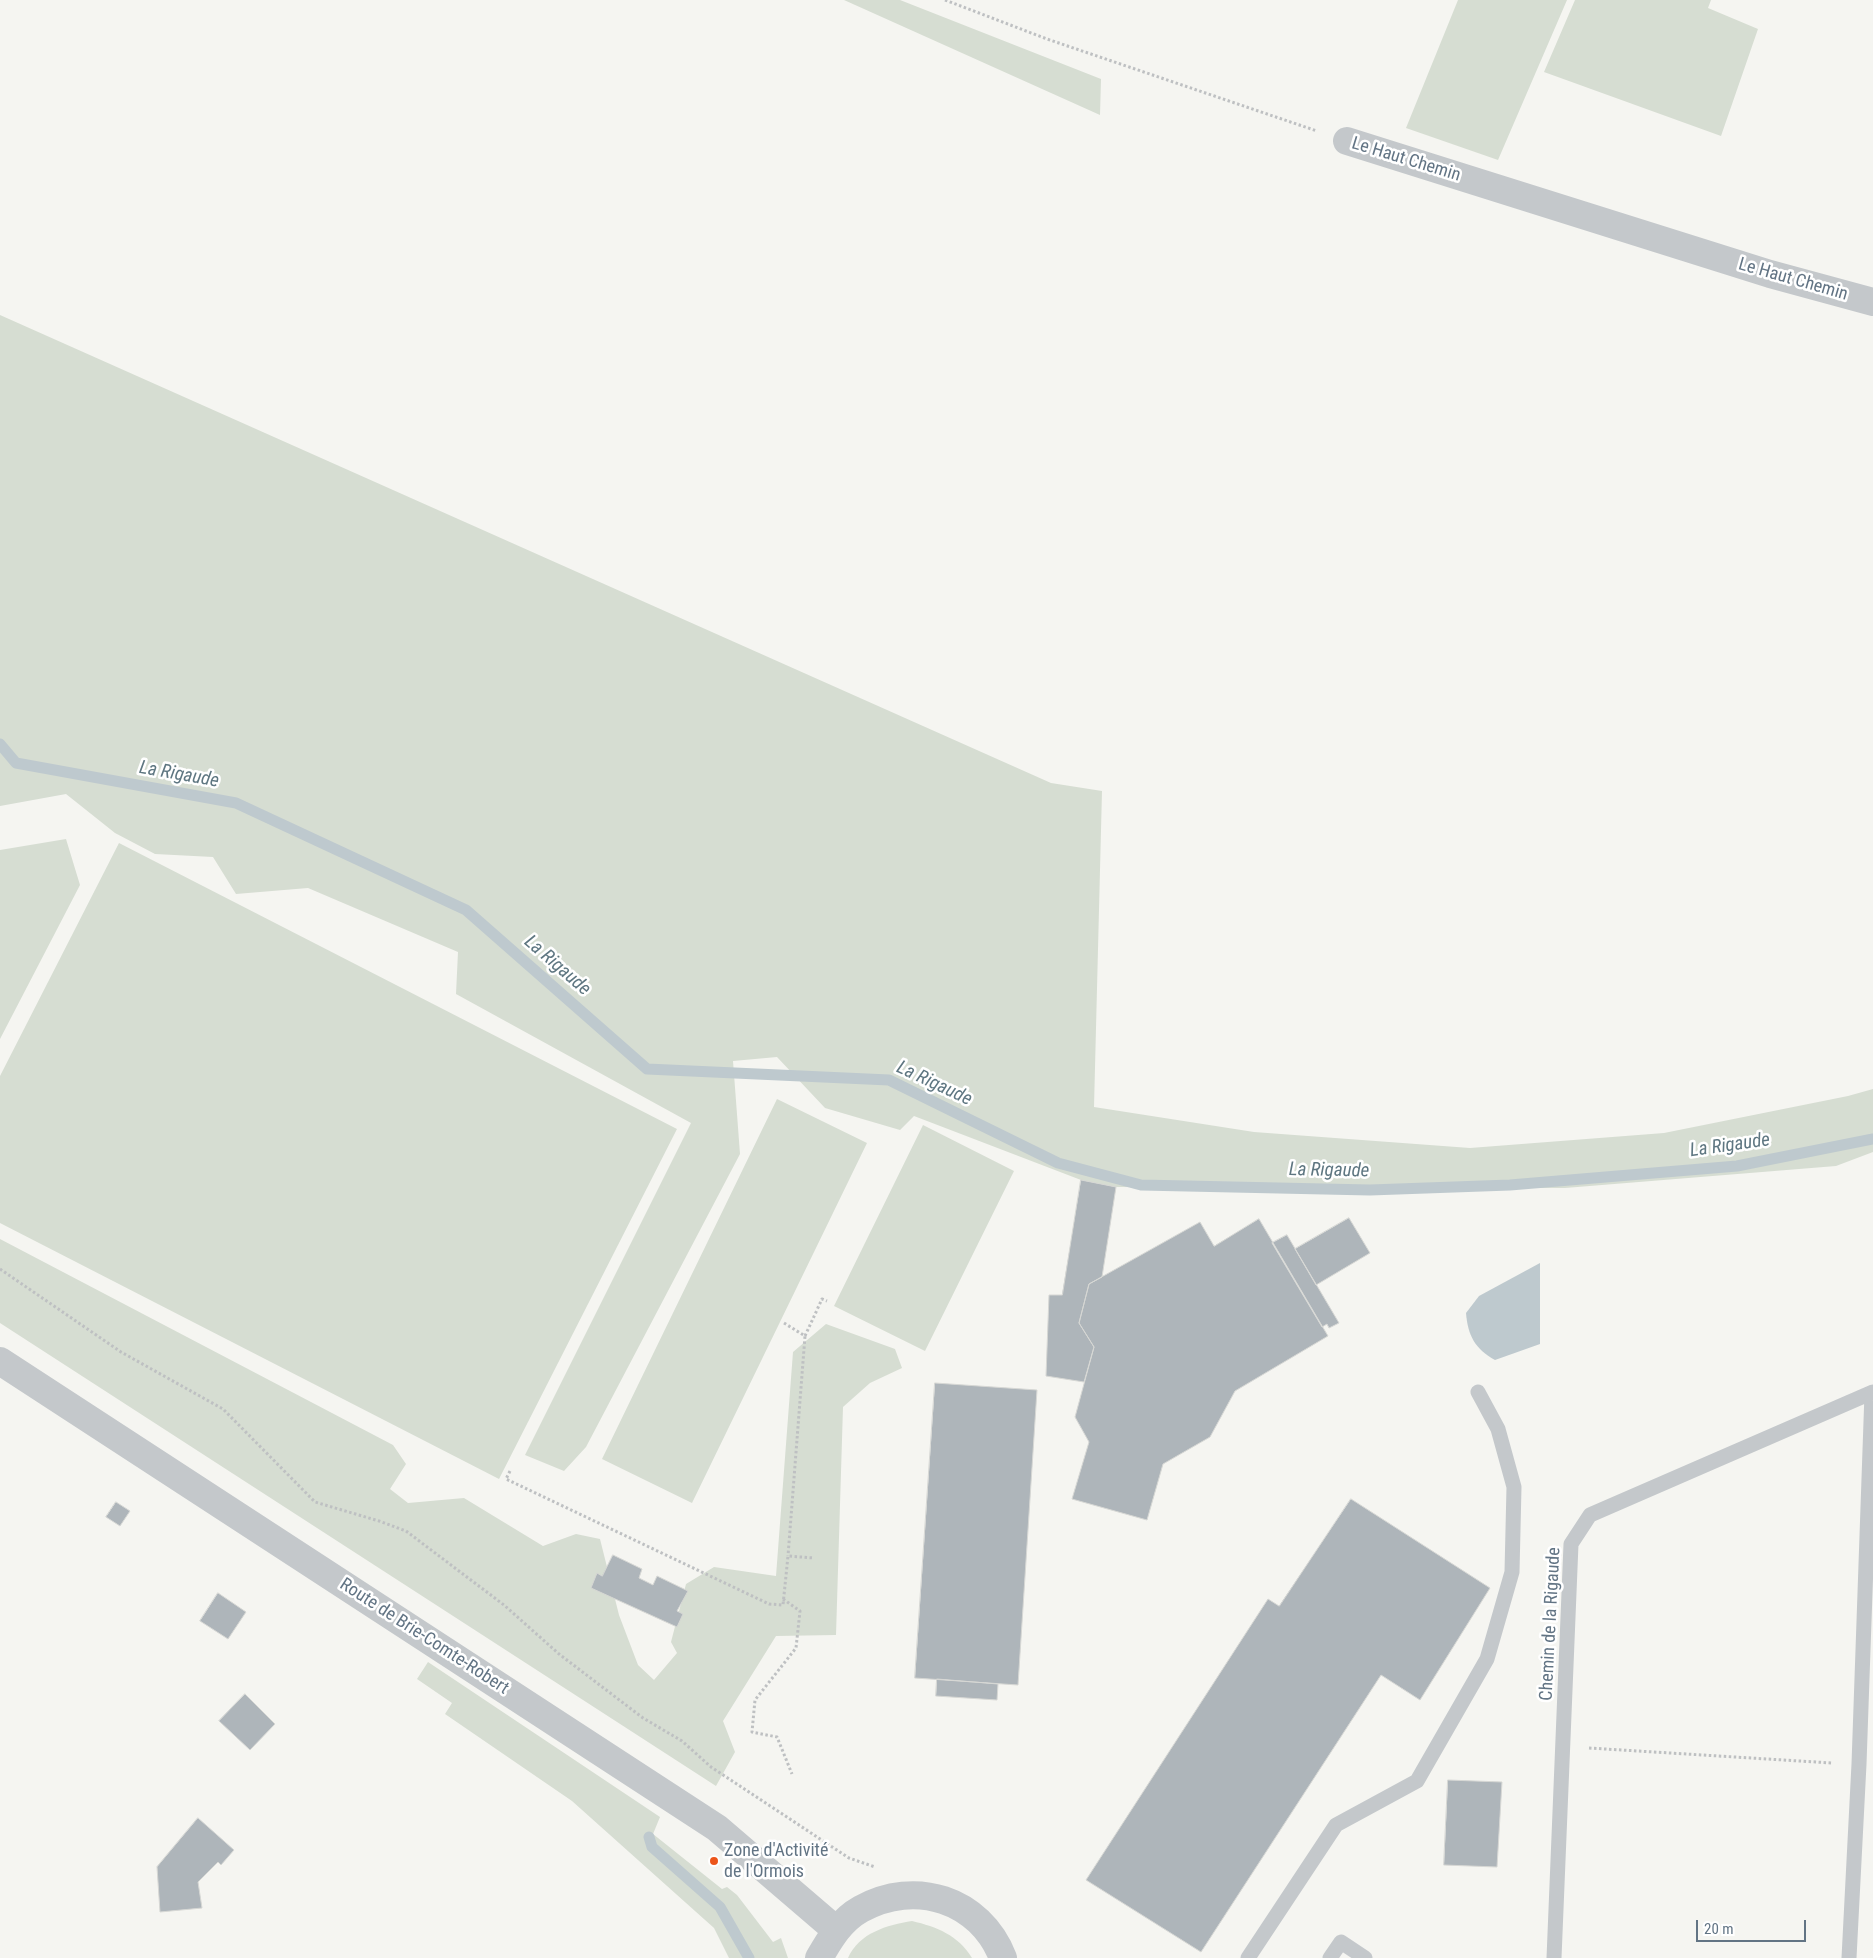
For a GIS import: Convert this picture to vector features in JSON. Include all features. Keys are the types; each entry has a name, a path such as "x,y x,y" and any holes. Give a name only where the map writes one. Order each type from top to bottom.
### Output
{"street":[{"name":"Le Haut Chemin","path":"1347,141 1760,271 1873,302"},
{"name":"Route de Brie-Comte-Robert","path":"0,1361 717,1828 836,1930"},
{"path":"820,1958 836,1930 859,1910 881,1900 913,1894 926,1894 951,1902 978,1920 998,1945 1003,1958"}],"lane":[{"path":"1248,1958 1336,1825 1417,1781 1487,1659 1512,1572 1514,1488 1498,1429 1478,1392"},
{"path":"1849,1958 1859,1764 1872,1392"},
{"name":"Chemin de la Rigaude","path":"1554,1958 1571,1544 1590,1515 1872,1392"},
{"path":"1330,1958 1340,1942 1365,1958"}],"path":[{"name":"Le Haut Chemin","path":"945,0 1047,39 1347,141"},
{"path":"0,1269 121,1352 223,1409 314,1502 406,1531 504,1605 559,1654 644,1718 682,1741 710,1767 850,1858 877,1868"},
{"path":"510,1471 506,1479 769,1604 783,1605 805,1336 822,1299 827,1301"},
{"path":"784,1323 805,1336"},
{"path":"788,1556 814,1558"},
{"path":"783,1599 800,1611 796,1648 755,1700 752,1732 777,1737 792,1774"},
{"path":"1563,1746 1859,1764"}],"shaded area":[{"path":"844,0 900,0 1101,79 1100,115"},
{"path":"1458,0 1567,0 1498,160 1406,128"},
{"path":"1575,0 1711,0 1708,8 1758,29 1721,136 1544,72"},
{"path":"0,315 1051,783 1102,791 1094,1107 1254,1132 1470,1148 1664,1133 1848,1096 1873,1089 1873,1152 1836,1166 1565,1188 1116,1187 1081,1180 914,1116 900,1130 825,1108 777,1057 733,1061 740,1154 586,1447 564,1471 525,1455 691,1123 456,994 458,952 308,888 236,894 213,857 155,854 115,833 66,794 0,806"},
{"path":"66,839 80,885 0,1039 0,850"},
{"path":"119,843 677,1129 499,1479 0,1223 0,1076"},
{"path":"777,1099 867,1143 692,1503 602,1459"},
{"path":"923,1125 1014,1171 925,1351 834,1306"},
{"path":"0,1239 393,1445 406,1464 390,1489 408,1503 464,1498 543,1546 576,1534 600,1539 619,1615 638,1665 654,1680 677,1653 671,1642 686,1584 714,1567 776,1576 793,1352 826,1324 895,1349 902,1368 870,1383 843,1407 836,1635 776,1636 723,1721 735,1752 716,1786 0,1323"},
{"path":"1540,1263 1540,1344 1495,1360 1482,1351 1474,1341 1469,1329 1466,1313 1479,1296"},
{"path":"428,1662 660,1817 653,1834 722,1889 727,1887 737,1895 773,1942 781,1938 788,1958 729,1958 714,1928 572,1801 445,1714 452,1703 417,1679"},
{"path":"912,1921 946,1933 960,1943 972,1958 848,1958 853,1949 866,1936 893,1925"}],"building":[{"path":"1081,1180 1116,1187 1102,1277 1089,1284 1079,1323 1094,1347 1084,1382 1046,1376 1049,1295 1062,1295"},
{"path":"1349,1218 1370,1253 1316,1285 1295,1249"},
{"path":"1259,1219 1328,1336 1235,1391 1210,1437 1163,1464 1147,1520 1072,1499 1089,1442 1075,1417 1094,1347 1079,1323 1089,1284 1200,1222 1214,1246"},
{"path":"1287,1235 1339,1323 1329,1328 1327,1324 1322,1327 1272,1243"},
{"path":"935,1383 1037,1390 1018,1685 915,1678"},
{"path":"1351,1499 1490,1588 1420,1700 1381,1675 1201,1952 1086,1880 1268,1599 1279,1606"},
{"path":"116,1502 130,1511 120,1526 106,1517"},
{"path":"613,1555 642,1569 639,1578 653,1585 657,1576 688,1591 677,1611 683,1614 677,1627 591,1588 597,1573 602,1576"},
{"path":"218,1593 246,1612 228,1639 200,1621"},
{"path":"937,1679 998,1684 997,1700 936,1696"},
{"path":"245,1694 275,1724 250,1750 219,1721"},
{"path":"1448,1780 1502,1782 1497,1867 1444,1865"},
{"path":"198,1818 234,1850 221,1865 218,1862 198,1882 202,1908 160,1912 157,1867"}],"waterway":[{"name":"La Rigaude","path":"0,744 16,763 236,803 466,910 647,1069 889,1080 1058,1163 1141,1185 1370,1190 1510,1185 1737,1166 1873,1139"},
{"path":"649,1837 652,1847 720,1907 749,1958"}],"place":[{"name":"Zone d'Activité de l'Ormois","path":"714,1861"}]}
